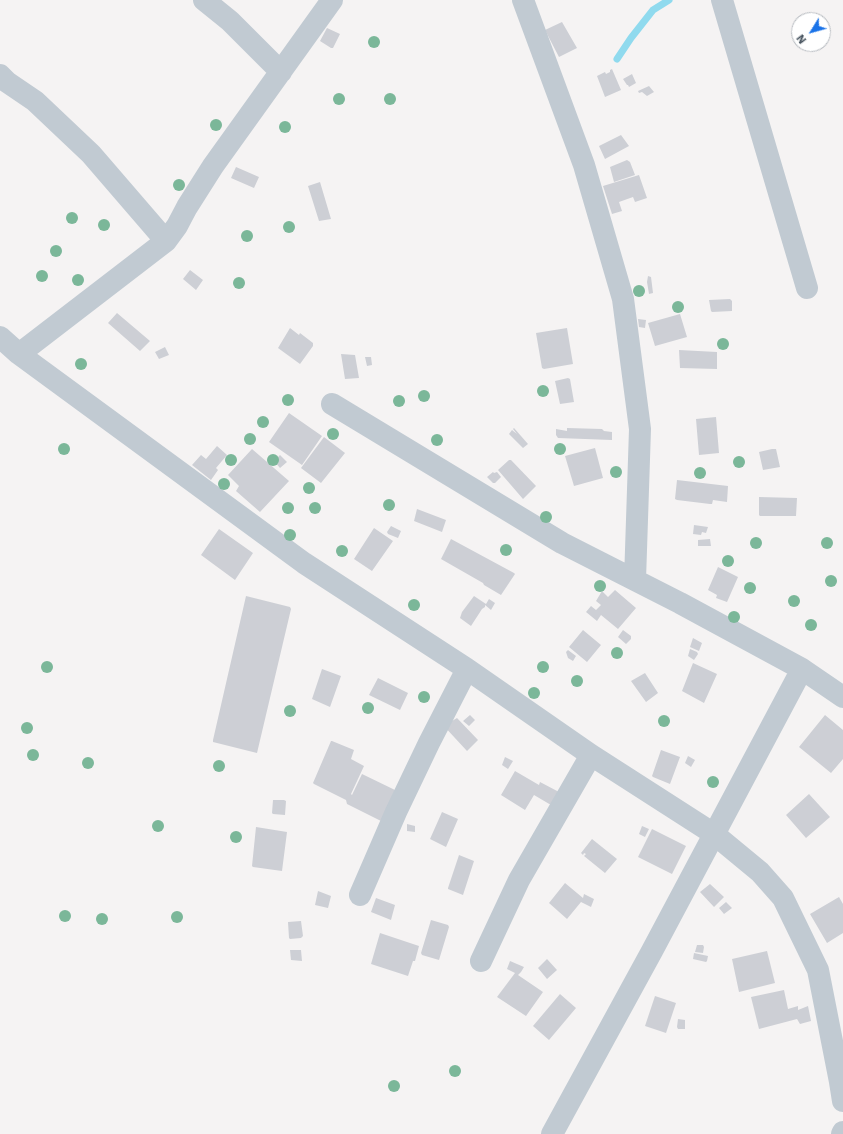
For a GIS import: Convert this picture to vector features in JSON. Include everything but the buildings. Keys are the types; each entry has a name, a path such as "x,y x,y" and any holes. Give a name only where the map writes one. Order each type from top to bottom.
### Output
{"street":[{"path":"204,0 230,21 281,72"},
{"path":"19,354 166,241 177,226 187,207 213,166 332,0"},
{"path":"523,0 584,166 623,299 640,430 635,580"},
{"path":"722,0 807,288"},
{"path":"0,75 7,82 35,102 91,154 166,241"},
{"path":"0,337 19,354 304,563 467,669 591,755 714,834 760,872 783,898 818,970 843,1101"},
{"path":"332,404 562,543 802,669 843,697"},
{"path":"360,895 428,743 467,669"},
{"path":"552,1134 802,669"},
{"path":"481,961 519,880 591,755"}],"waterway":[{"path":"617,59 653,10 669,0"}]}
